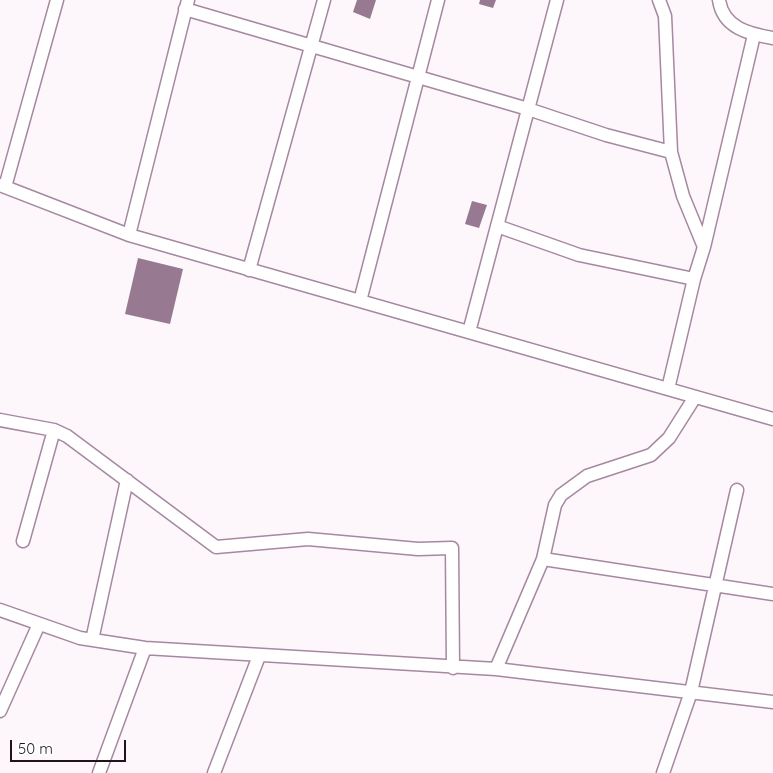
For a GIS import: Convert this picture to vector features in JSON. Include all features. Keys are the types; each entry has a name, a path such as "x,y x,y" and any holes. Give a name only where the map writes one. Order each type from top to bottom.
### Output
{"street":[{"path":"57,0 3,186 129,235 773,419"},
{"path":"249,270 324,0"},
{"path":"360,301 438,0"},
{"path":"469,332 557,0"},
{"path":"659,0 665,16 671,152 683,196 704,247"},
{"path":"719,0 728,23 754,35 773,38"},
{"path":"129,235 186,4 311,45 528,109 606,135 671,152"},
{"path":"668,389 754,35"},
{"path":"497,226 579,255 694,279"},
{"path":"496,669 543,559 555,505 561,495 587,476 652,455 669,438 695,397"},
{"path":"0,420 54,430 67,436 216,547 308,539 418,549 452,548 453,668"},
{"path":"23,541 54,430"},
{"path":"92,640 126,480"},
{"path":"663,773 691,692 737,490"},
{"path":"543,559 773,594"},
{"path":"0,610 92,640 145,648 453,668 496,669 773,702"},
{"path":"0,711 39,624"},
{"path":"99,773 145,648"},
{"path":"214,773 259,656"}],"building":[{"path":"357,0 376,0 370,19 353,12"},
{"path":"480,0 496,0 493,8 479,4"},
{"path":"472,201 487,205 479,228 465,224"},
{"path":"138,258 183,269 170,324 125,314"}]}
